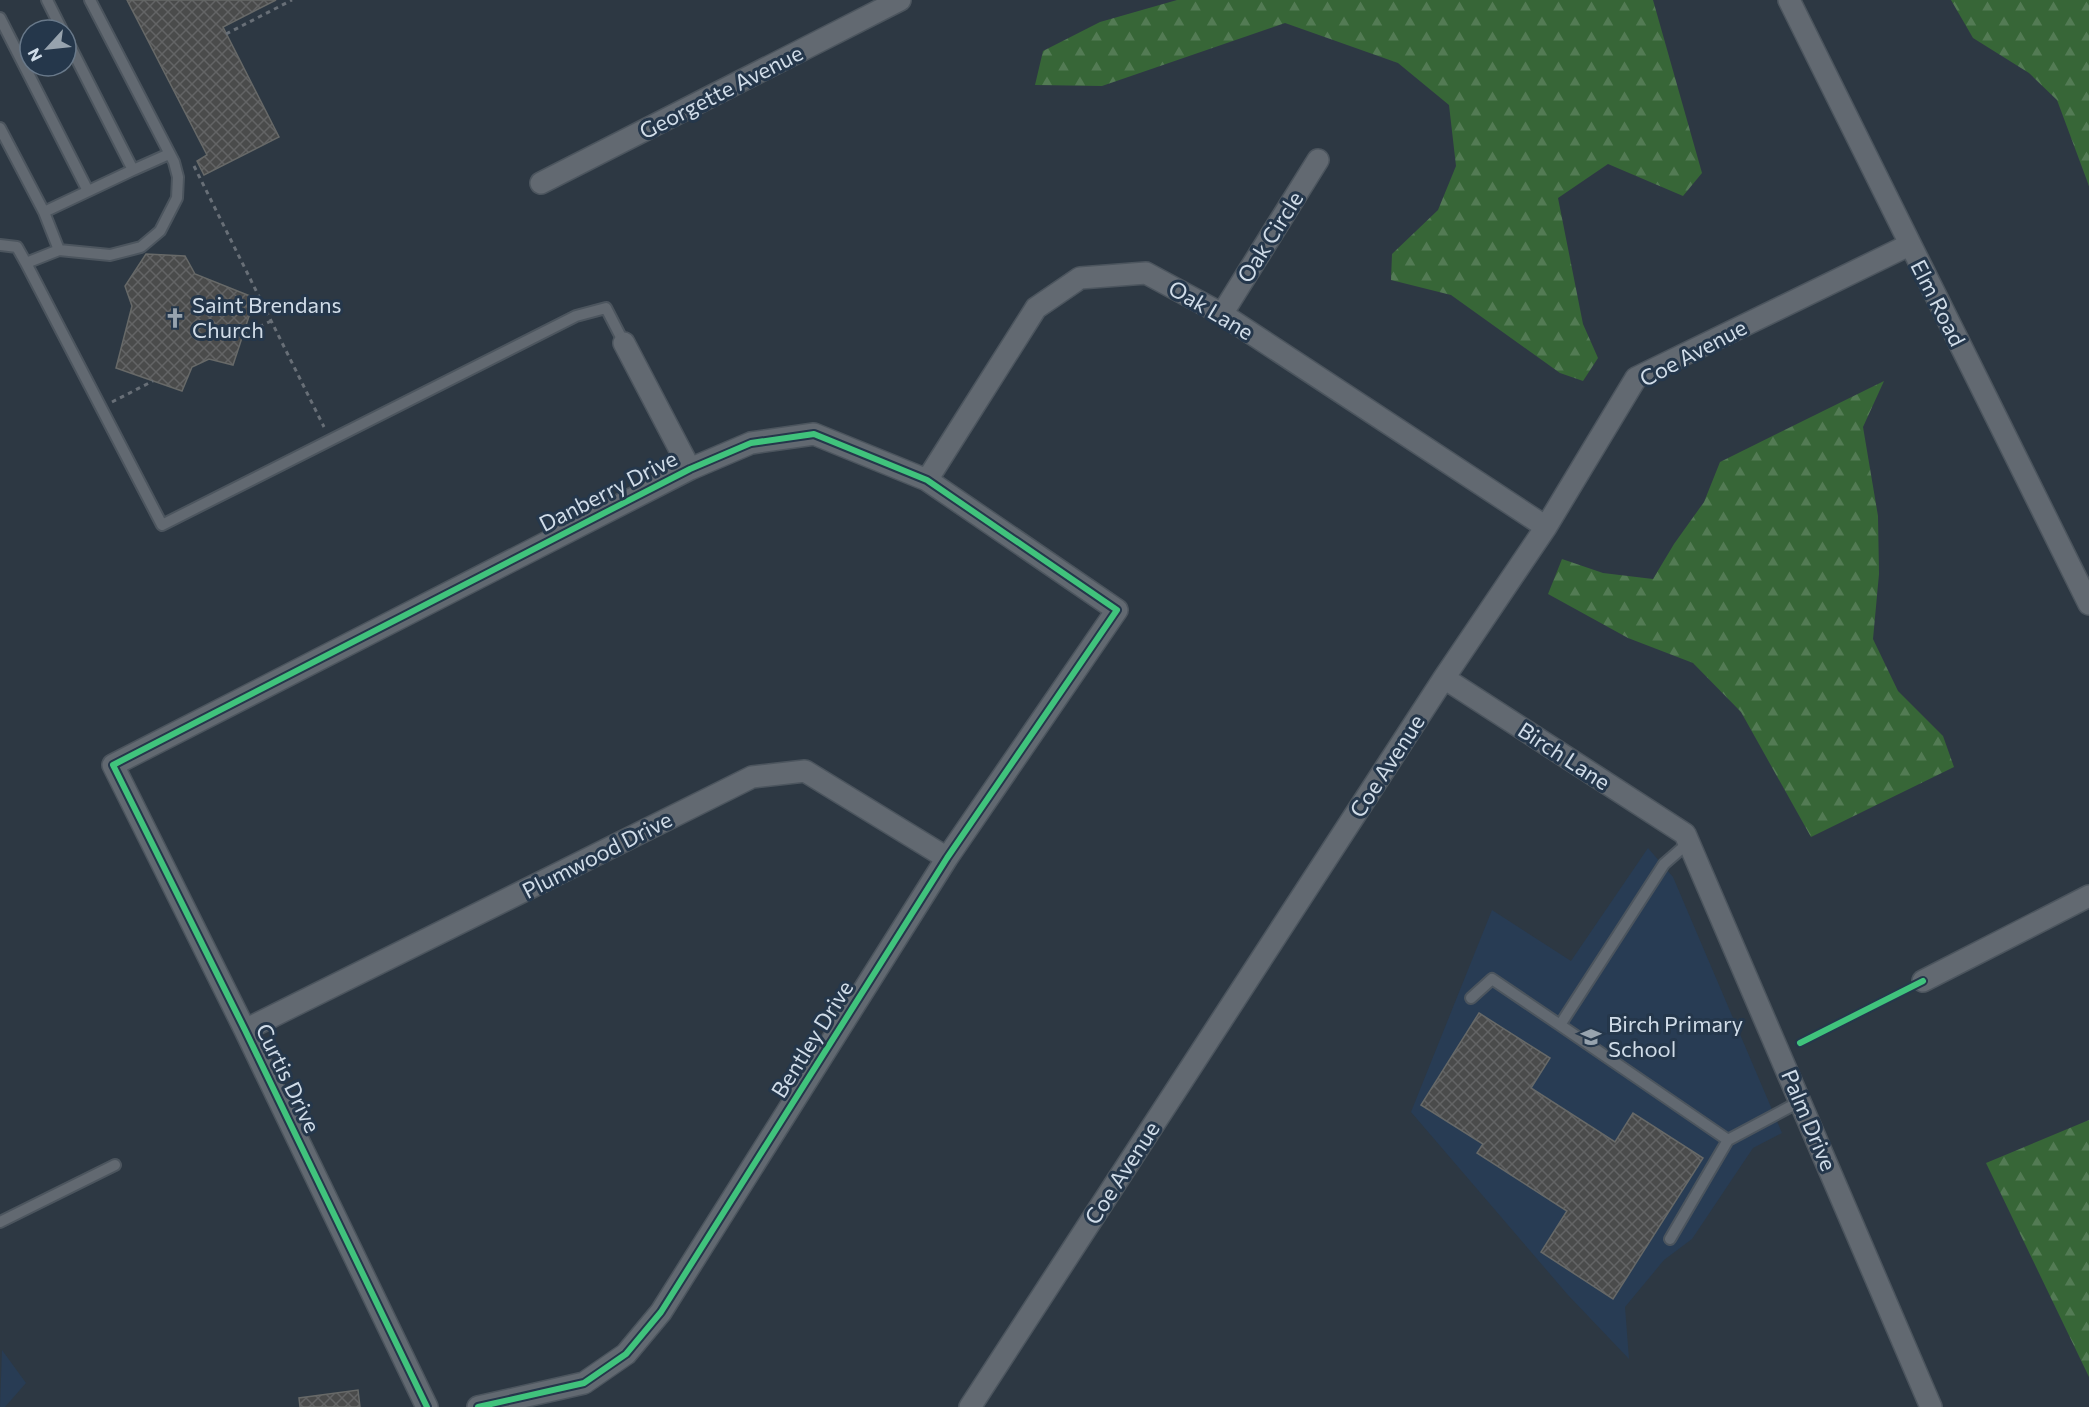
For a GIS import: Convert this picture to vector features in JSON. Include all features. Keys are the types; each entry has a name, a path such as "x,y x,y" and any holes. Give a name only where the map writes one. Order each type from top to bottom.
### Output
{"street":[{"name":"Georgette Avenue","path":"542,183 900,0"},
{"name":"Elm Road","path":"1789,0 1909,245 2082,574 2089,604"},
{"name":"Oak Circle","path":"1222,314 1318,160"},
{"name":"Coe Avenue","path":"970,1407 1444,678 1545,527 1636,378 1909,245"},
{"name":"Oak Lane","path":"927,480 1036,308 1080,278 1146,273 1222,314 1545,527"},
{"path":"624,343 690,469"},
{"name":"Danberry Drive","path":"113,765 690,469 751,443 814,434 927,480 1117,610"},
{"name":"Bentley Drive","path":"478,1407 584,1383 626,1354 661,1312 947,858 1117,610"},
{"name":"Birch Lane","path":"1444,678 1686,839"},
{"name":"Curtis Drive","path":"113,765 428,1407"},
{"name":"Plumwood Drive","path":"245,1030 752,777 806,771 947,858"},
{"name":"Palm Drive","path":"1686,839 1801,1101 1931,1407"},
{"path":"1923,981 2089,896"}],"lane":[{"path":"47,0 56,18"},
{"path":"26,263 59,250 110,255 141,247 160,231 177,198 178,177 169,154 90,0"},
{"path":"0,18 88,191"},
{"path":"78,62 133,170"},
{"path":"0,128 44,212 59,250"},
{"path":"44,212 169,154"},
{"path":"0,245 16,248 26,263 162,525 576,316 606,308 624,343"},
{"path":"1560,1025 1664,864 1686,839"},
{"path":"1472,998 1491,979 1728,1140"},
{"path":"1670,1239 1723,1153 1728,1140 1801,1101"},
{"path":"0,1222 116,1165"}],"path":[{"path":"226,34 292,0"},
{"path":"194,166 330,439"},
{"path":"243,335 271,321"},
{"path":"101,408 153,381"}],"shaded area":[{"name":"Birch Primary School","path":"1648,848 1673,877 1782,1133 1753,1148 1692,1239 1664,1260 1625,1307 1629,1359 1568,1295 1411,1112 1492,910 1571,961"},
{"path":"2,1350 26,1383 5,1407 0,1407"}],"green space":[{"path":"1177,0 1653,0 1702,173 1683,196 1608,164 1558,198 1583,324 1598,358 1583,381 1560,373 1451,295 1391,280 1392,254 1438,210 1456,166 1449,105 1398,63 1285,23 1102,86 1035,85 1043,51 1100,22"},
{"path":"1951,0 2089,0 2089,186 2057,100 2029,73 1973,38"},
{"path":"1884,381 1863,427 1878,516 1879,574 1873,639 1898,691 1943,736 1954,767 1811,837 1741,712 1693,663 1628,638 1548,594 1562,559 1603,573 1653,579 1674,544 1704,502 1720,462"},
{"path":"2089,1120 2089,1377 1986,1163"}],"building":[{"path":"127,0 276,0 223,27 279,137 204,175 197,161 207,155"},
{"path":"146,254 185,256 195,274 255,298 233,365 209,359 192,367 182,391 116,368 132,306 125,286"},
{"name":"Birch Primary School","path":"1479,1013 1550,1058 1531,1088 1615,1142 1633,1113 1703,1158 1613,1299 1541,1252 1567,1211 1477,1153 1483,1144 1421,1105"},
{"path":"358,1390 360,1407 300,1407 299,1398"}],"cycle path":[{"path":"427,1407 245,1030 113,765 690,469 751,443 814,434 927,480 1117,610 947,858 661,1312 626,1354 584,1383 478,1407"},
{"path":"1800,1043 1923,981"}],"place":[{"name":"Saint Brendans Church","path":"175,318"},
{"name":"Birch Primary School","path":"1591,1037"}]}
